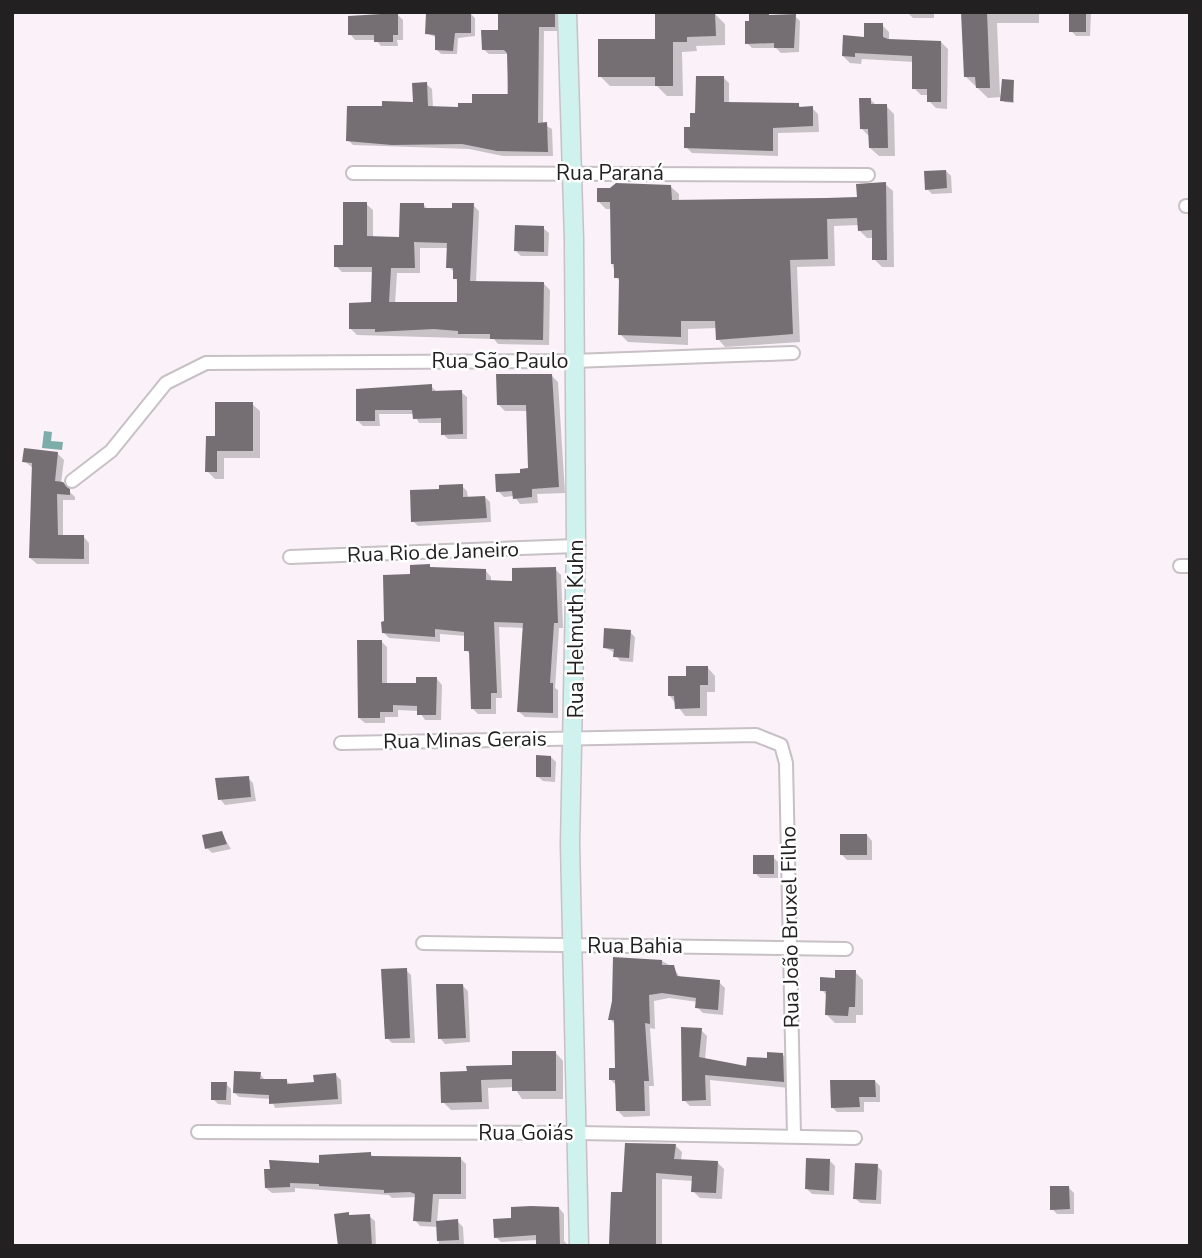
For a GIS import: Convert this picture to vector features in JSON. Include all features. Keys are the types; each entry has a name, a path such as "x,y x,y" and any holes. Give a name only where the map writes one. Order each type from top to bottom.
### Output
{"main road":[{"name":"Rua Helmuth Kuhn","path":"567,12 572,173 576,546 575,737 570,844 579,1246"}],"street":[{"name":"Rua Paraná","path":"353,173 868,175"},
{"name":"Rua São Paulo","path":"72,481 111,451 166,383 206,363 573,361 793,353"},
{"name":"Rua Rio de Janeiro","path":"290,557 576,546"},
{"name":"Rua Minas Gerais","path":"341,743 756,735"},
{"name":"Rua João Bruxel Filho","path":"756,735 781,745 786,764 794,1136"},
{"name":"Rua Bahia","path":"424,943 846,949"},
{"name":"Rua Goiás","path":"198,1132 578,1133 855,1138"}],"shaded area":[{"path":"44,431 52,432 51,441 63,442 62,450 42,448"}],"building":[{"path":"471,12 471,33 455,33 453,51 435,50 435,35 425,34 426,13"},
{"path":"498,12 555,12 555,27 539,27 538,123 547,122 548,152 497,151 462,144 392,145 346,141 347,106 382,106 382,101 413,102 412,83 427,82 428,106 458,107 458,103 472,103 472,94 508,94 507,53 504,50 482,50 481,30 498,30"},
{"path":"655,12 715,13 716,36 687,37 687,42 673,42 673,86 655,86 655,77 598,77 598,39 655,39"},
{"path":"769,12 769,15 796,14 794,48 774,48 774,43 745,44 745,21 749,21 749,13"},
{"path":"961,12 987,12 990,88 976,88 975,77 964,77"},
{"path":"1069,12 1086,12 1086,32 1069,32"},
{"path":"398,14 398,35 393,35 393,42 374,42 374,35 348,35 348,16"},
{"path":"864,23 883,23 883,37 888,39 941,41 941,102 927,102 927,89 912,89 912,56 855,53 855,57 842,56 843,35 864,37"},
{"path":"696,76 724,76 724,102 799,103 799,107 813,106 813,126 773,128 773,151 684,148 684,127 690,127 690,113 695,113"},
{"path":"1002,79 1014,80 1013,102 1000,101"},
{"path":"859,98 871,98 871,104 887,104 888,148 869,148 868,129 860,129"},
{"path":"946,170 947,188 925,190 924,171"},
{"path":"886,182 887,260 872,260 872,230 858,231 857,218 827,219 828,259 790,260 793,334 716,340 715,321 681,321 681,337 618,335 619,278 614,278 614,264 611,264 610,202 597,202 597,188 610,188 616,183 671,185 672,200 826,198 857,197 856,184"},
{"path":"343,202 367,202 367,236 399,237 400,203 424,203 424,208 452,208 452,203 474,203 470,281 544,282 543,340 490,339 490,334 458,334 458,331 434,329 375,332 375,329 349,329 349,303 371,302 372,267 334,267 334,245 343,245","holes":["414,242 447,243 446,268 453,268 453,279 457,279 457,302 389,302 391,268 415,268"]},
{"path":"515,225 544,226 544,252 514,251"},
{"path":"496,374 552,374 559,487 532,489 532,497 513,499 512,491 496,492 495,474 520,473 520,469 528,468 526,405 497,405"},
{"path":"432,384 432,391 462,390 463,434 441,435 441,418 413,419 412,410 375,410 375,421 356,421 356,389"},
{"path":"215,402 253,402 253,451 217,451 217,472 205,472 206,436 215,436"},
{"path":"24,448 58,452 55,481 63,482 70,489 70,495 57,494 58,535 84,535 84,559 29,558 32,463 22,462"},
{"path":"463,484 463,497 485,496 487,518 411,522 410,490 439,489 439,485"},
{"path":"430,564 430,567 486,569 486,580 512,581 512,568 556,567 558,623 554,623 550,683 553,683 553,713 517,712 523,623 494,622 497,693 491,693 491,709 471,709 469,651 464,651 464,632 435,629 435,637 382,633 383,575 410,574 410,565"},
{"path":"604,628 631,630 629,658 613,657 614,649 603,648"},
{"path":"357,640 382,640 382,683 416,683 416,677 437,677 436,715 417,715 417,706 393,705 393,712 380,712 380,718 358,718"},
{"path":"686,666 708,666 708,685 700,685 700,708 675,709 674,696 668,696 668,676 686,676"},
{"path":"536,755 551,756 551,777 536,777"},
{"path":"249,776 251,797 218,800 215,778"},
{"path":"222,831 227,844 205,849 202,835"},
{"path":"840,834 867,834 867,855 840,855"},
{"path":"753,855 774,855 774,874 753,874"},
{"path":"613,957 662,960 662,965 674,965 677,976 720,980 718,1010 695,1008 696,998 662,993 649,995 650,1024 645,1023 649,1081 644,1081 645,1111 616,1111 615,1080 609,1080 609,1068 615,1068 614,1020 608,1020 612,1001"},
{"path":"407,968 410,1038 385,1039 381,969"},
{"path":"835,970 856,970 855,1007 849,1007 848,1016 825,1015 826,991 820,991 820,977 835,978"},
{"path":"436,984 463,984 466,1038 438,1039"},
{"path":"681,1027 702,1028 699,1057 746,1066 747,1057 767,1058 767,1052 783,1053 784,1082 705,1075 706,1100 682,1101"},
{"path":"512,1051 556,1051 556,1091 512,1091 512,1079 481,1080 482,1102 441,1103 440,1072 467,1071 466,1066 512,1065"},
{"path":"234,1071 261,1072 260,1079 287,1079 287,1084 314,1082 313,1075 336,1073 338,1099 269,1104 269,1095 233,1093"},
{"path":"830,1080 875,1080 876,1097 859,1097 860,1107 831,1108"},
{"path":"211,1082 227,1082 226,1100 211,1100"},
{"path":"625,1143 676,1144 674,1159 718,1161 716,1193 691,1192 692,1176 656,1173 656,1246 609,1245 611,1192 622,1192"},
{"path":"371,1152 371,1156 461,1157 461,1194 433,1194 431,1222 413,1221 415,1194 410,1192 384,1193 384,1190 290,1183 290,1187 265,1188 264,1169 270,1169 269,1160 319,1163 319,1155"},
{"path":"806,1158 830,1159 829,1191 805,1189"},
{"path":"855,1163 878,1164 876,1200 853,1199"},
{"path":"1050,1186 1069,1186 1070,1209 1050,1210"},
{"path":"511,1207 559,1207 560,1246 536,1246 536,1235 494,1238 493,1219 511,1218"},
{"path":"349,1212 349,1215 370,1214 372,1246 338,1246 334,1214"},
{"path":"458,1219 459,1240 437,1241 436,1221"}]}
